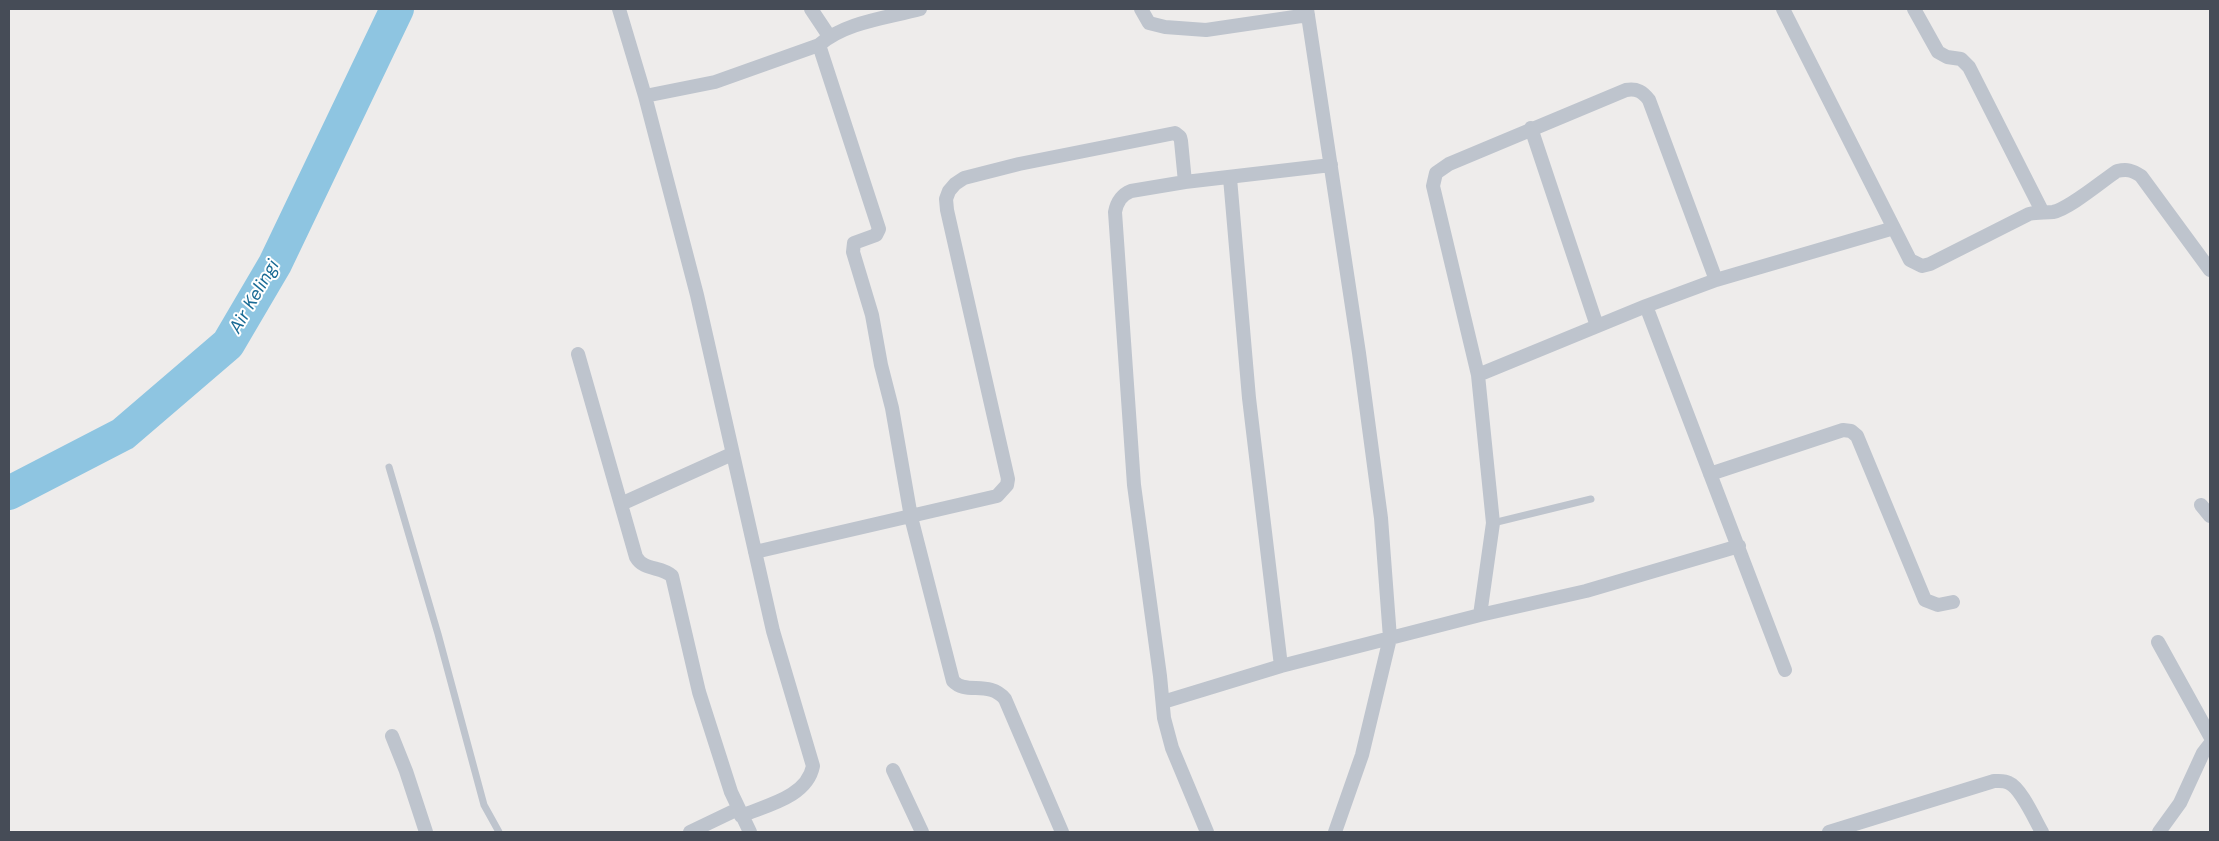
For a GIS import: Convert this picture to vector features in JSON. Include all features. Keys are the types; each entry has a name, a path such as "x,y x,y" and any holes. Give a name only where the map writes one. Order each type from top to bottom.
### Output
{"street":[{"path":"619,9 645,96 697,295 773,631 813,766 806,784 797,791 690,832"},
{"path":"811,9 829,36"},
{"path":"645,96 715,82 819,45 829,36 853,26 920,9"},
{"path":"1141,9 1149,23 1165,27 1206,30 1308,12 1359,352 1381,518 1390,638 1362,755 1335,832"},
{"path":"1783,9 1910,260 1922,266 1972,244 2029,214 2053,212 2064,208 2117,171 2132,170 2141,176 2210,270"},
{"path":"1914,9 1938,52 1947,57 1961,59 1969,67 2042,212"},
{"path":"819,45 879,229 876,235 854,243 853,248 872,315 881,365 892,408 911,517 952,680 960,686 994,689 1005,699 1062,832"},
{"path":"1480,615 1493,523 1478,375 1433,186 1436,173 1449,164 1531,128 1626,90 1632,89 1643,93 1648,100 1716,280"},
{"path":"1531,128 1597,326"},
{"path":"755,552 997,496 1007,485 1008,479 947,210 946,199 955,184 964,178 1018,164 1175,133 1178,134 1181,141 1185,182"},
{"path":"1206,832 1166,730 1134,485 1115,212 1118,201 1124,194 1185,182 1331,165"},
{"path":"1230,178 1249,398 1281,666"},
{"path":"1478,375 1646,306 1716,280 1894,228"},
{"path":"1646,306 1785,670"},
{"path":"578,354 639,562 672,576 699,692 740,813 750,832"},
{"path":"1710,474 1843,430 1851,431 1857,436 1925,600 1938,605 1953,602"},
{"path":"621,504 732,454"},
{"path":"1163,702 1281,666 1480,615 1586,591 1739,546"},
{"path":"2158,642 2210,736"},
{"path":"392,736 406,770 426,832"},
{"path":"2158,832 2180,803 2203,753 2210,744"},
{"path":"893,770 922,832"},
{"path":"1829,832 1994,781 2011,783 2018,790 2042,832"}],"lane":[{"path":"389,467 438,634 484,805 499,832"},
{"path":"1493,523 1591,499"}],"waterway":[{"name":"Air Kelingi","path":"9,493 123,434 228,344 275,264 397,9"}]}
